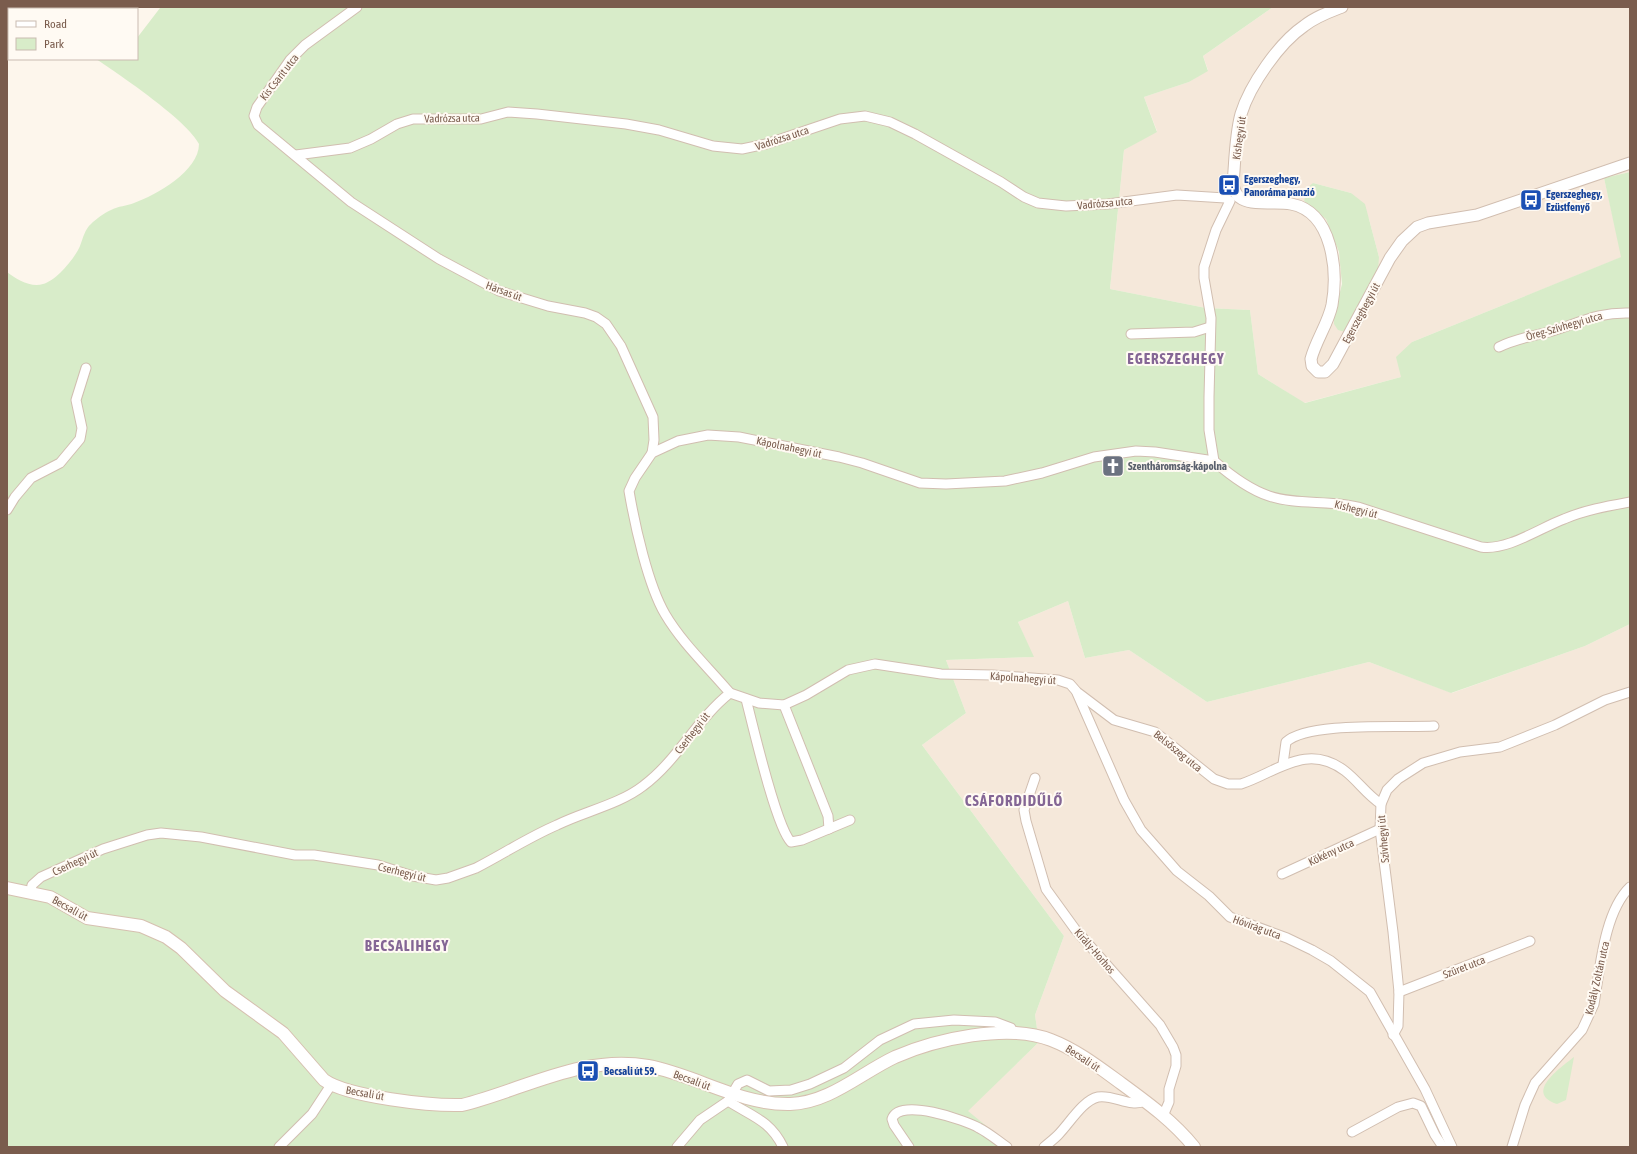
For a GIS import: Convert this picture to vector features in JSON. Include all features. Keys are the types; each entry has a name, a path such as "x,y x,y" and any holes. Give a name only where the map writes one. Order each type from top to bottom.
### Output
{"main road":[{"name":"Becsali út","path":"7,888 31,891 50,897 87,918 140,926 166,937 225,991 283,1034 318,1073 331,1085 346,1091 422,1103 447,1106 462,1105 562,1072 597,1065 628,1064 659,1068 730,1098 803,1103 829,1093 894,1058 932,1043 972,1036 1014,1034 1040,1036 1068,1048 1164,1116 1194,1147"}],"street":[{"name":"Kis Csarit utca","path":"296,155 258,125 254,116 257,106 290,60 305,45 357,7"},
{"name":"Kishegyi út","path":"1234,198 1233,184 1240,120 1245,103 1256,82 1276,55 1298,31 1316,18 1342,7"},
{"name":"Vadrózsa utca","path":"296,155 350,148 371,139 397,124 413,119 481,119 508,112 626,124 660,130 713,146 742,149 766,144 840,119 865,116 884,120 915,134 1002,182 1024,197 1038,203 1066,206 1092,205 1177,195 1234,198"},
{"name":"Hársas út","path":"296,155 315,174 351,202 439,259 499,291 548,306 585,313 606,324 621,346 653,416 655,428 652,454"},
{"name":"Egerszeghegyi út","path":"1234,198 1295,205 1312,216 1325,234 1332,252 1334,285 1332,306 1312,356 1311,363 1314,368 1323,373 1329,370 1339,355 1396,249 1410,232 1417,227 1428,223 1476,215 1630,164"},
{"path":"1214,461 1209,416 1211,318 1204,278 1204,267 1216,230 1234,198"},
{"name":"Öreg-Szívhegyi utca","path":"1499,347 1509,342 1550,331 1604,313 1630,313"},
{"path":"1131,334 1194,332 1210,327"},
{"path":"7,510 35,475 60,463 80,439 82,428 76,400 86,368"},
{"name":"Kápolnahegyi út","path":"1076,692 1070,684 1058,680 993,675 941,674 875,664 848,670 806,695 784,705 759,703 730,693 670,622 652,586 629,491 635,478 652,454 692,436 722,434 862,463 920,483 946,484 1005,481 1042,473 1094,457 1136,451 1155,452 1214,461"},
{"name":"Kishegyi út","path":"1214,461 1238,480 1269,496 1282,499 1342,503 1481,547 1489,548 1507,544 1577,514 1630,502"},
{"name":"Belsőszeg utca","path":"1076,692 1114,720 1155,732 1200,769 1222,783 1234,785 1241,784 1284,764 1305,758 1321,760 1345,770 1372,799 1381,804"},
{"name":"Hóvirág utca","path":"1076,692 1132,816 1141,830 1177,871 1209,896 1223,913 1287,938 1321,955 1350,974 1370,992 1425,1089 1452,1147"},
{"name":"Szívhegyi út","path":"1394,1035 1398,1026 1399,992 1394,932 1380,829 1381,804 1383,795 1391,784 1424,763 1460,752 1500,747 1555,725 1605,700 1630,692"},
{"name":"Cserhegyi út","path":"31,891 32,885 41,877 103,849 147,835 161,833 201,837 295,855 314,855 378,865 413,876 436,880 455,876 476,868 558,824 625,797 642,788 666,767 704,716 730,693"},
{"path":"746,699 777,812 791,842 802,840 850,820"},
{"path":"784,705 828,816 829,829"},
{"path":"1284,764 1286,742 1292,737 1300,734 1348,727 1434,726"},
{"name":"Király-Horhos","path":"1035,778 1024,810 1046,889 1075,929 1160,1025 1173,1047 1176,1055 1176,1066 1169,1089 1169,1102 1164,1116"},
{"name":"Kökény utca","path":"1282,874 1380,829"},
{"name":"Kodály Zoltán utca","path":"1512,1147 1525,1105 1535,1083 1572,1043 1589,1018 1594,1004 1611,919 1617,905 1630,887"},
{"name":"Szüret utca","path":"1399,992 1530,941"},
{"path":"677,1147 700,1120 730,1098 738,1084 747,1080 768,1091 791,1090 810,1084 844,1068 880,1040 914,1024 954,1020 995,1022 1011,1028 1014,1034"},
{"path":"279,1147 312,1114 331,1085"},
{"path":"1044,1147 1059,1135 1090,1101 1103,1096 1136,1103 1144,1101"},
{"path":"730,1098 762,1120 774,1131 783,1147"},
{"path":"1352,1132 1398,1107 1413,1103 1421,1106 1435,1135 1443,1147"},
{"path":"909,1147 894,1125 892,1119 898,1113 911,1110 952,1117 979,1128 1007,1147"}],"shaded area":[{"path":"1273,7 1630,7 1630,172 1604,178 1622,257 1412,342 1401,377 1304,403 1258,374 1250,310 1206,308 1110,289 1124,150 1157,131 1144,97 1189,82 1208,70 1203,56","holes":["1313,183 1351,193 1369,219 1379,257 1339,298 1342,269 1335,237 1326,219 1304,201"]},
{"path":"1068,601 1085,658 1129,650 1207,702 1369,662 1452,693 1585,646 1630,624 1630,1147 1012,1147 967,1111 1039,1042 1035,1015 1064,936 922,745 966,713 946,660 1033,657 1018,622"}],"green space":[{"path":"15,7 62,8 16,8"},
{"path":"159,7 1273,7 1203,56 1208,71 1189,82 1144,97 1157,132 1124,150 1110,289 1206,308 1250,310 1258,374 1305,403 1401,377 1396,357 1412,342 1621,257 1604,178 1630,172 1630,624 1585,646 1451,693 1369,662 1207,702 1129,650 1085,658 1068,601 1018,622 1034,657 946,660 966,713 922,745 1064,936 1035,1015 1039,1042 968,1111 1012,1147 7,1147 7,272 19,280 29,284 38,285 48,282 70,263 78,251 87,228 95,220 103,214 143,199 164,188 175,181 192,163 197,154 199,144 182,123 152,99 97,60 138,60 138,37 160,8"},
{"path":"1313,183 1351,193 1365,204 1379,257 1378,271 1345,332 1338,330 1334,324 1334,316 1342,284 1339,252 1326,219 1304,201 1308,187"},
{"path":"1574,1057 1566,1100 1557,1104 1548,1099 1544,1094 1544,1087 1548,1080 1561,1067"}],"place":[{"name":"Egerszeghegy, Panoráma panzió","path":"1229,185"},
{"name":"Egerszeghegy, Ezüstfenyő","path":"1531,200"},
{"name":"Szentháromság-kápolna","path":"1113,466"},
{"name":"Becsali út 59.","path":"588,1071"}],"district":[{"name":"EGERSZEGHEGY","path":"1176,359"},
{"name":"CSÁFORDIDŰLŐ","path":"1014,801"},
{"name":"BECSALIHEGY","path":"407,946"}]}
